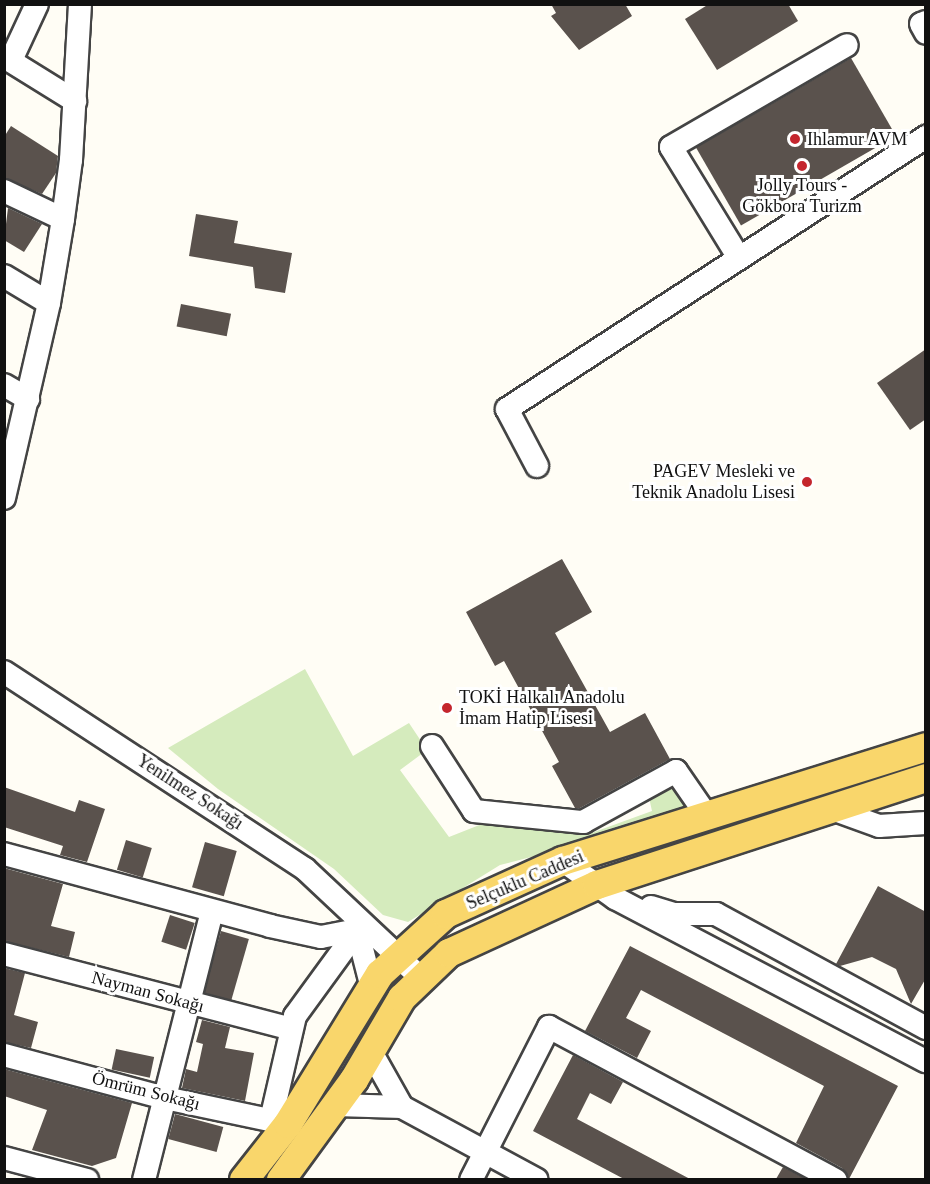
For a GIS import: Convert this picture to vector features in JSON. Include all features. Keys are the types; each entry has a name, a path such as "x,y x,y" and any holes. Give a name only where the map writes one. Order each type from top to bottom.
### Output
{"main road":[{"name":"Selçuklu Caddesi","path":"244,1179 280,1122 372,988 398,958 446,914 563,861 926,747"},
{"name":"Selçuklu Caddesi","path":"281,1179 336,1105 371,1052 402,998 449,953 606,891 832,809 926,778"}],"street":[{"path":"37,4 8,59 75,101"},
{"path":"4,498 9,466 28,399 49,303 63,219 75,101 80,4"},
{"path":"926,22 921,24 926,33"},
{"path":"739,258 671,147 847,45"},
{"path":"537,466 507,409 926,137"},
{"path":"4,191 63,219"},
{"path":"4,276 49,303"},
{"path":"4,385 28,399"},
{"name":"Yenilmez Sokağı","path":"4,672 305,869 361,927 422,979"},
{"path":"432,746 474,811 583,822 676,771 707,816"},
{"path":"832,809 879,826 926,823"},
{"path":"4,854 212,911 321,937 361,927 410,936 429,930"},
{"path":"563,861 606,891 926,1060"},
{"path":"606,891 674,914 716,914 926,1028"},
{"path":"144,1179 186,1002 212,911"},
{"path":"361,927 361,945 372,988"},
{"path":"280,1122 291,1029 308,994 361,927"},
{"name":"Nayman Sokağı","path":"4,954 291,1029"},
{"path":"471,1179 549,1027 836,1179"},
{"path":"371,1052 402,1107"},
{"name":"Ömrüm Sokağı","path":"4,1055 165,1098 280,1122"},
{"path":"336,1105 402,1107 537,1179"},
{"path":"4,1158 87,1179"}],"green space":[{"path":"305,669 353,756 409,723 427,750 400,770 449,837 487,822 581,827 586,835 652,811 648,793 676,784 688,807 581,844 500,865 408,922 383,915 334,869 218,789 168,748"}],"building":[{"path":"551,4 625,4 632,16 579,50 551,16 556,13"},
{"path":"709,4 788,4 798,21 717,70 685,19"},
{"name":"Ihlamur AVM","path":"851,58 896,136 741,225 696,148"},
{"path":"11,126 58,156 56,173 42,194 4,178 4,137"},
{"path":"8,208 42,224 24,252 4,240"},
{"path":"196,214 238,221 234,243 292,253 285,293 255,288 253,267 189,256"},
{"path":"181,304 231,314 227,336 177,327"},
{"path":"926,349 926,419 910,430 877,383"},
{"path":"562,559 592,612 555,633 610,732 645,713 670,759 580,808 575,808 552,766 559,762 504,661 495,666 466,612"},
{"path":"4,787 75,812 79,800 105,809 87,862 60,855 63,846 4,827"},
{"path":"126,840 152,848 143,878 117,870"},
{"path":"205,842 237,851 224,896 192,887"},
{"path":"4,868 63,884 51,926 75,932 69,957 4,941"},
{"path":"878,886 926,912 926,978 911,1004 896,969 872,957 840,966 836,964"},
{"path":"170,915 195,923 186,950 161,942"},
{"path":"221,931 249,939 231,1001 203,993"},
{"path":"630,946 898,1086 849,1179 842,1168 796,1143 824,1086 641,990 626,1018 651,1031 637,1058 585,1031"},
{"path":"4,968 25,973 14,1015 38,1022 31,1048 4,1042"},
{"path":"202,1020 230,1027 225,1048 254,1053 245,1101 182,1088 186,1069 197,1072 203,1044 196,1042"},
{"path":"116,1049 154,1057 150,1078 112,1070"},
{"path":"573,1055 623,1082 611,1104 590,1093 577,1119 690,1179 624,1179 533,1131"},
{"path":"4,1069 132,1103 116,1158 92,1166 32,1150 47,1110 4,1096"},
{"path":"175,1114 223,1127 217,1152 168,1139"},
{"path":"783,1167 806,1179 776,1179"}],"place":[{"name":"Ihlamur AVM","path":"795,139"},
{"name":"Jolly Tours - Gökbora Turizm","path":"802,166"},
{"name":"PAGEV Mesleki ve Teknik Anadolu Lisesi","path":"807,482"},
{"name":"TOKİ Halkalı Anadolu İmam Hatip Lisesi","path":"447,708"}]}
